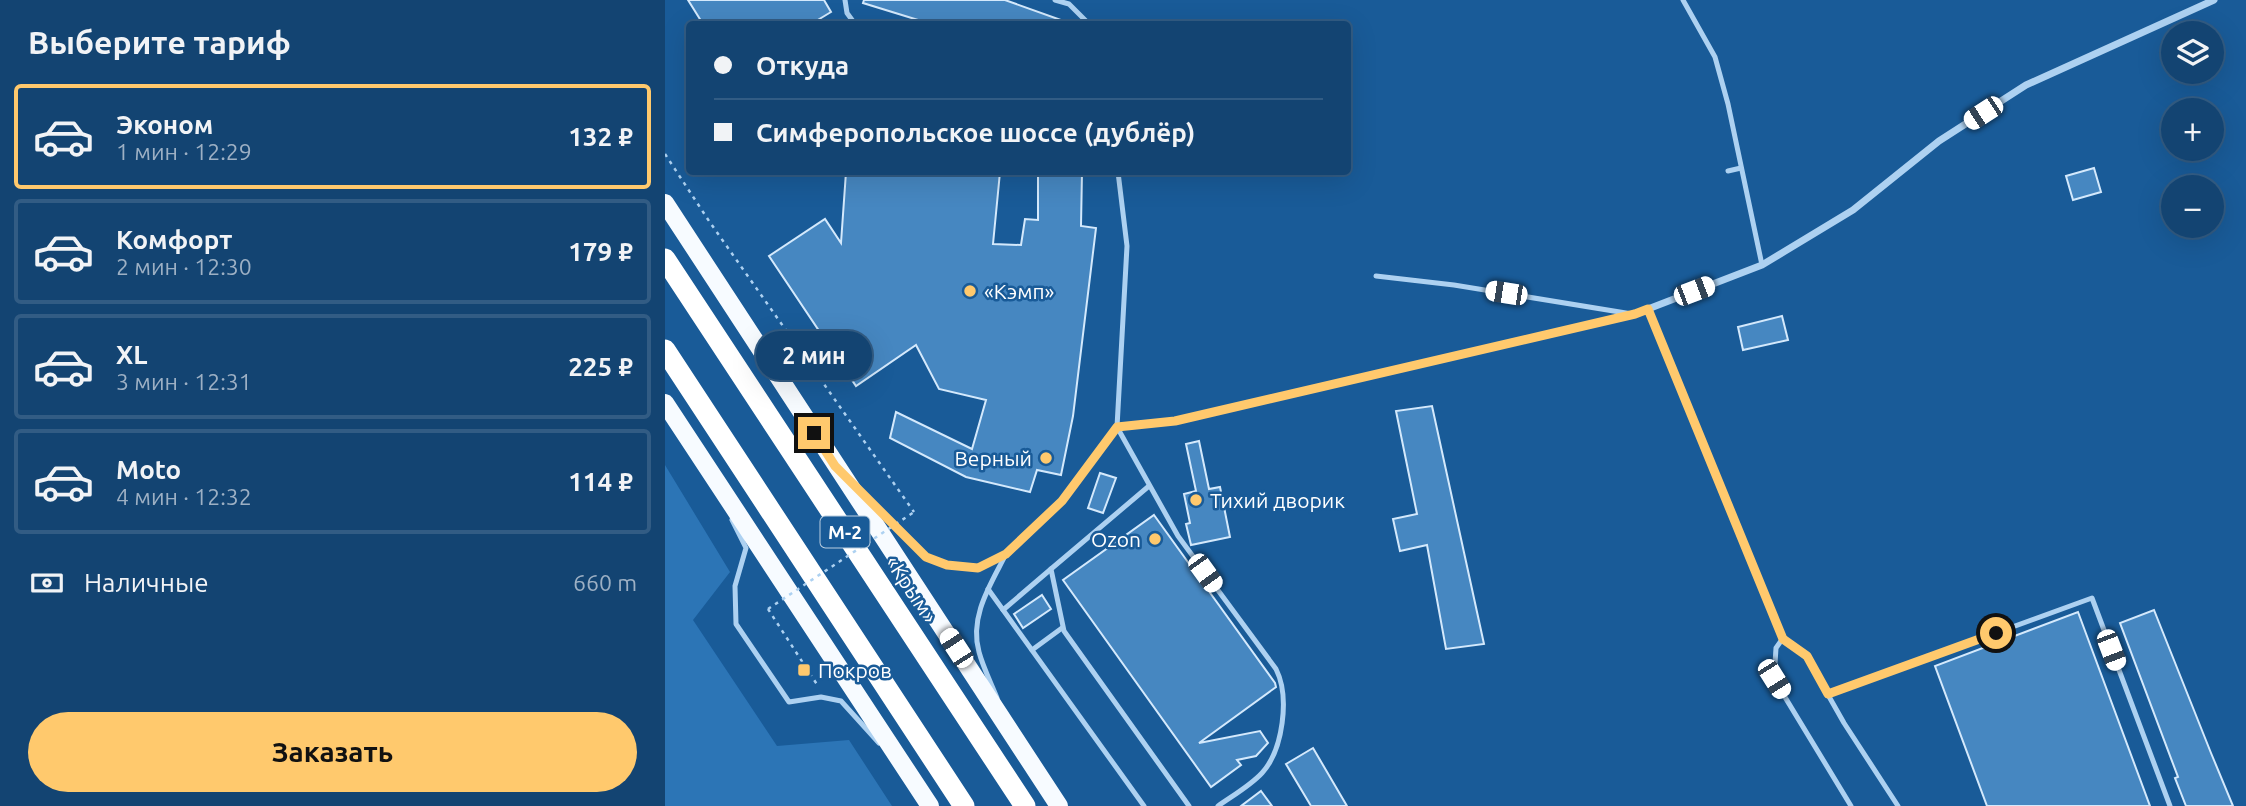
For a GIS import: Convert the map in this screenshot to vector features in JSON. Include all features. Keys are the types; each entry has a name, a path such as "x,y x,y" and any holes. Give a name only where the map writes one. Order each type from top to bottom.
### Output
{"highway":[{"name":"«Крым»","path":"665,259 1025,806"},
{"name":"М-2","path":"665,350 964,806"}],"main road":[{"path":"665,203 1059,806"},
{"path":"665,403 930,806"}],"street":[{"path":"1635,314 1762,265 1853,210 1939,141 2026,85 2214,0"}],"lane":[{"path":"845,0 847,13 853,21"},
{"path":"1055,0 1069,5 1086,21"},
{"path":"1683,0 1714,57 1728,104 1762,265"},
{"path":"1728,171 1741,168"},
{"path":"1118,175 1127,246 1117,427 1178,536 1276,669 1283,689 1279,737 1268,765 1261,775 1218,806"},
{"path":"1375,276 1454,285 1635,314"},
{"path":"1648,309 1783,639 1807,656 1898,806"},
{"path":"835,466 926,557 947,565 978,568 1006,554 1062,501 1117,427 1175,421 1635,314"},
{"path":"699,455 746,548 735,586 736,624 789,702 821,697 841,701 916,783"},
{"path":"1003,610 1149,486"},
{"path":"1006,554 980,606 977,618 978,651 1013,736"},
{"path":"1051,569 1062,628 1189,806"},
{"path":"988,589 1144,806"},
{"path":"1828,694 2092,598 2170,806"},
{"path":"1032,650 1062,628"},
{"path":"1783,639 1776,648 1774,679 1851,806"}],"path":[{"path":"665,154 709,221 914,512 768,609 826,698"}],"shaded area":[{"path":"665,465 730,572 693,620 777,746 849,740 892,806 665,806"}],"building":[{"path":"688,0 824,0 831,12 816,21 701,21"},
{"path":"864,0 1005,0 1064,21 921,21 863,3"},
{"path":"2094,168 2101,192 2073,200 2066,176"},
{"path":"846,175 1000,175 993,244 1021,245 1025,219 1038,220 1038,175 1082,175 1081,226 1096,228 1073,416 1061,475 1037,470 1030,492 966,477 890,438 896,412 972,449 986,400 939,389 916,345 856,386 769,256 825,219 841,243"},
{"path":"1782,316 1788,340 1743,350 1738,327"},
{"path":"1432,406 1484,644 1446,649 1427,545 1400,551 1393,519 1417,514 1396,411"},
{"path":"1199,441 1209,489 1220,487 1230,537 1191,545 1184,494 1196,491 1186,444"},
{"path":"1100,473 1116,478 1103,513 1088,508"},
{"path":"1154,515 1276,687 1199,743 1260,731 1268,743 1256,756 1237,760 1241,765 1211,787 1063,580"},
{"path":"1042,595 1051,609 1023,628 1014,614"},
{"path":"2154,610 2233,806 2186,806 2175,778 2178,777 2120,623"},
{"path":"2078,612 2150,806 1987,806 1935,666"},
{"path":"1313,748 1347,806 1311,806 1286,764"},
{"path":"1261,791 1272,806 1241,806"}],"place":[{"name":"«Кэмп»","path":"970,291"},
{"name":"Верный","path":"1046,458"},
{"name":"Тихий дворик","path":"1196,500"},
{"name":"Ozon","path":"1155,539"},
{"name":"Покров","path":"804,670"}],"route":[{"path":"814,433 835,466 926,557 947,565 978,568 1006,554 1062,501 1117,427 1175,421 1648,309 1783,639 1807,656 1828,694 1996,633"}]}
